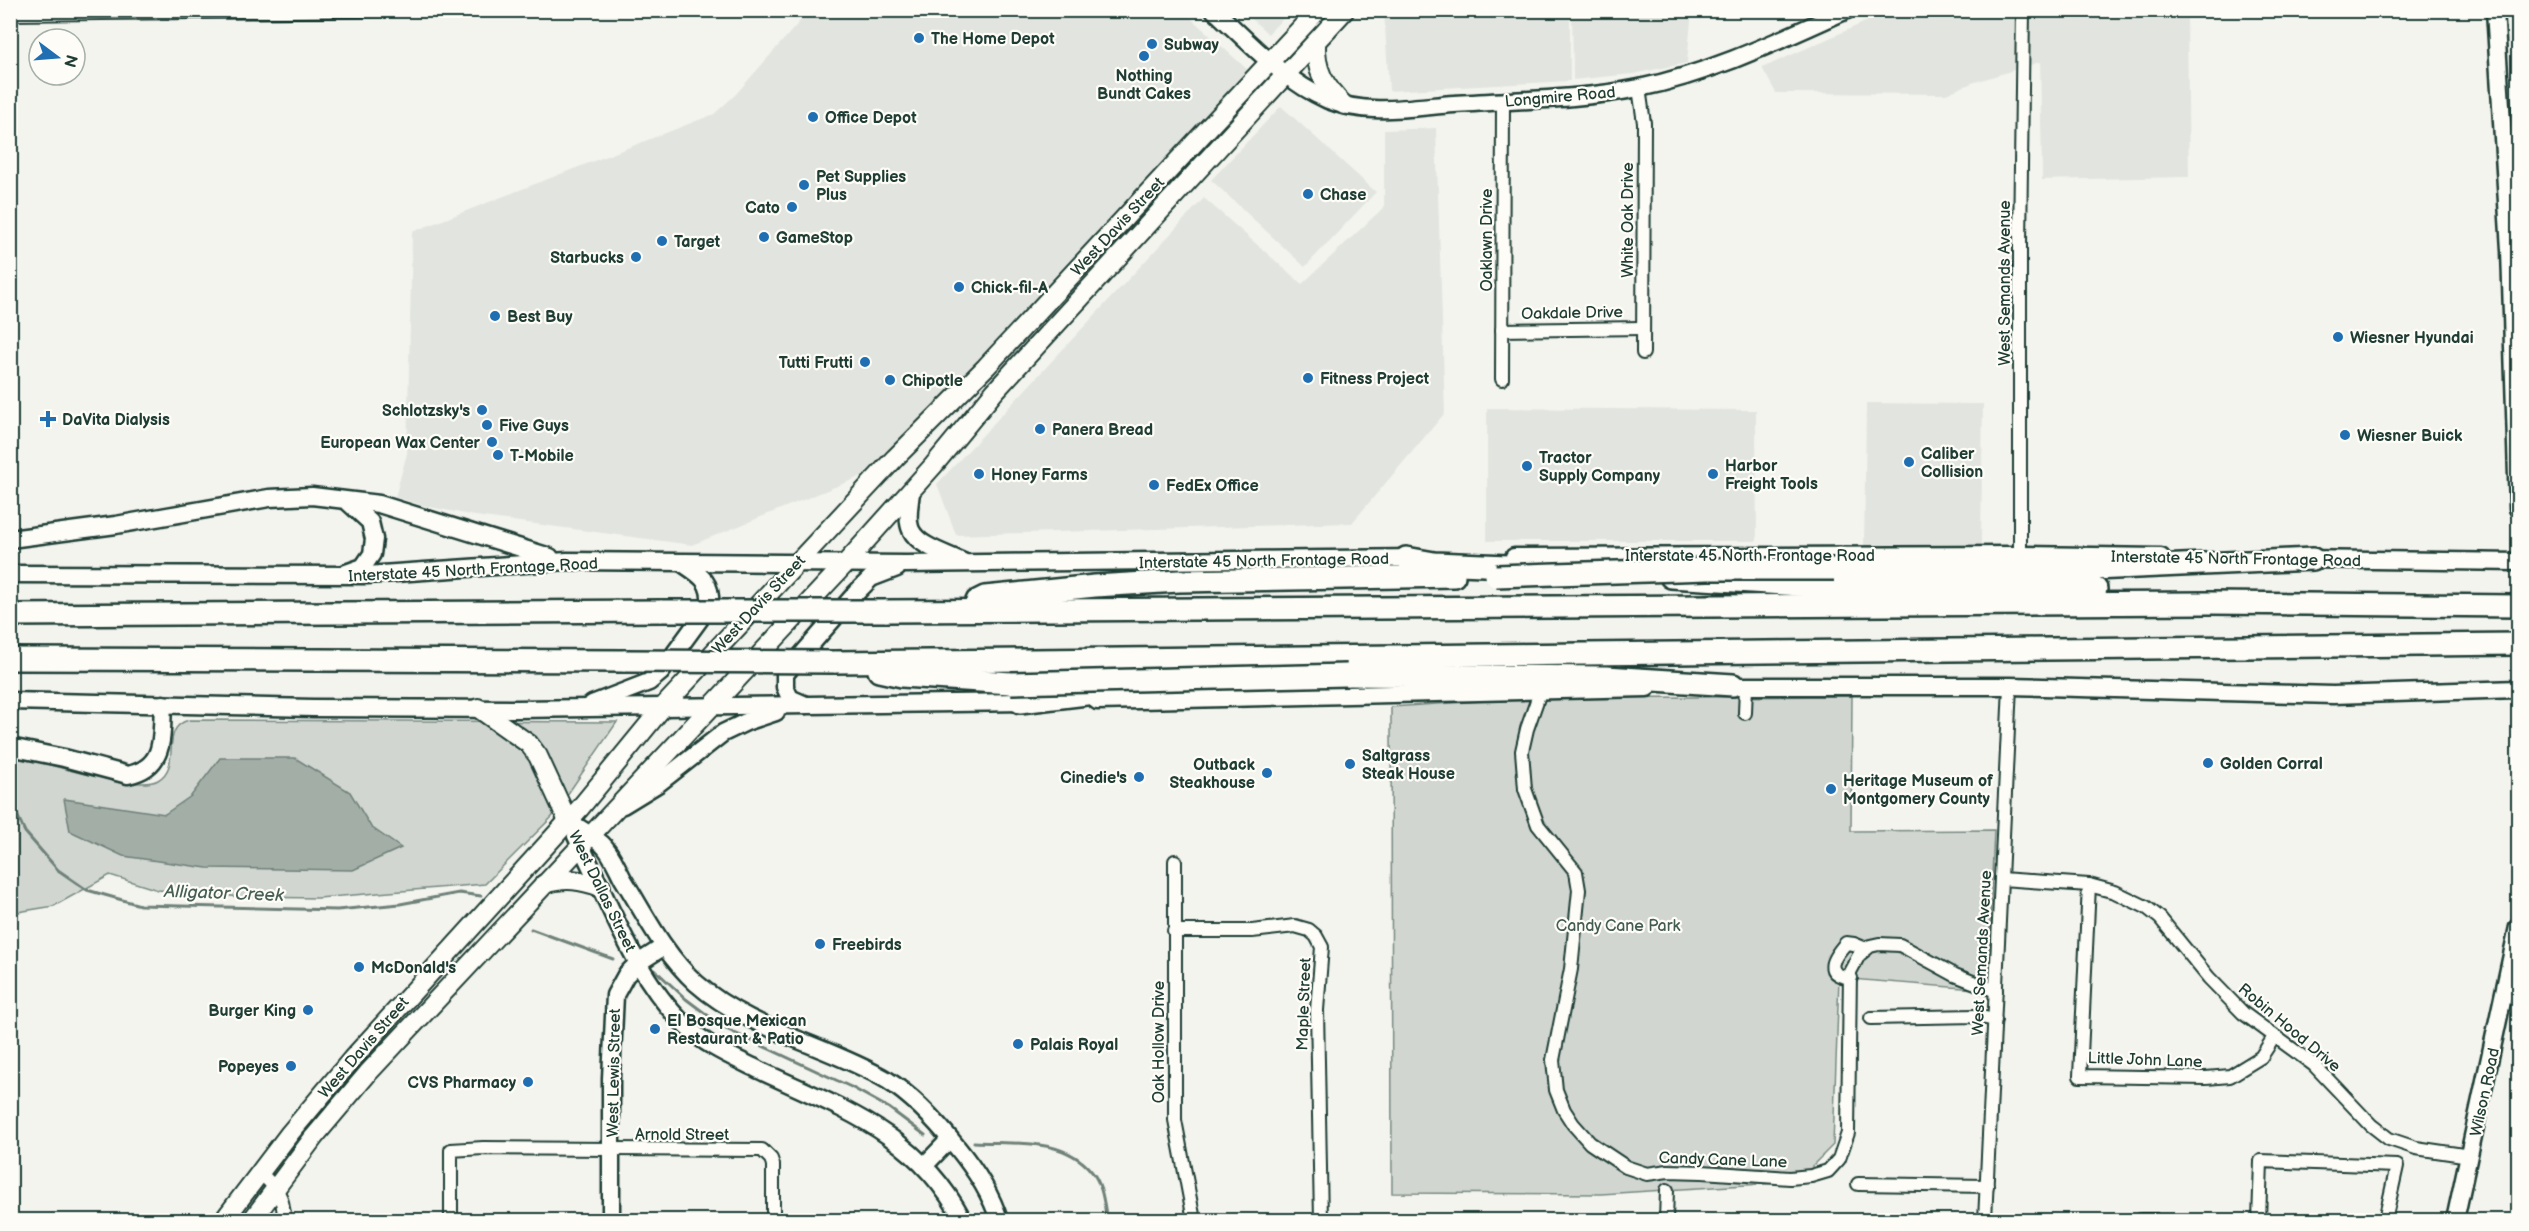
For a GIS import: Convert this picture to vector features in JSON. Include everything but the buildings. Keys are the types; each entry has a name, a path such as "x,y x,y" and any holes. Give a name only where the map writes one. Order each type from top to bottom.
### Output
{"highway":[{"path":"1406,558 1434,563 1592,570 1699,580 1849,588 2103,589 2209,603"},
{"path":"957,611 985,597 1095,586 1179,581 1496,576 1708,569 2094,569 2313,559"},
{"path":"10,615 2209,603 2518,606"},
{"path":"10,659 834,662 2518,644"},
{"path":"1016,693 1508,654"},
{"path":"834,662 902,676 1016,693 1347,675 1595,676 1739,686"}],"main road":[{"name":"Longmire Road","path":"1214,10 1285,75 1305,88 1344,105 1383,109 1551,99 1639,88 1737,58 1848,10"},
{"name":"West Davis Street","path":"224,1221 259,1172 348,1064 568,821 662,708 895,458 986,367 1272,62 1317,10"},
{"name":"West Davis Street","path":"252,1221 276,1187 368,1073 417,1018 845,564 910,492 995,391 1345,10"},
{"path":"2495,10 2510,250 2518,509"},
{"path":"1316,42 1316,62 1322,79 1344,105"},
{"path":"910,492 911,531 926,544 967,563"},
{"path":"10,539 116,525 269,498 312,496 378,504 534,554 567,561"},
{"path":"342,575 363,567 372,554 374,539 370,522 346,501"},
{"name":"Interstate 45 North Frontage Road","path":"10,574 342,575 567,561 906,564 1595,555 2020,555 2518,562"},
{"path":"580,709 649,682 661,672 710,604 711,592 705,579 682,563"},
{"path":"802,706 790,698 785,687 785,674 863,585 871,578 906,564"},
{"path":"10,701 313,708 580,709 802,706 1016,693 1540,692 1739,686 2010,686 2332,694 2518,689"},
{"path":"10,747 129,775 138,773 149,767 160,750 163,704"},
{"path":"614,810 659,783 723,733 746,722 802,706"},
{"path":"478,708 529,744 538,756 568,821"},
{"name":"West Dallas Street","path":"568,821 585,841 601,887 638,963 670,1010 702,1040 722,1052 863,1119 896,1140 924,1166 952,1202 963,1221"},
{"name":"West Dallas Street","path":"585,841 604,845 663,947 696,983 724,1004 811,1047 888,1081 919,1104 970,1164 985,1188 999,1221"},
{"path":"544,884 559,879 573,879 601,887"},
{"name":"Wilson Road","path":"2455,1221 2517,951 2518,927"},
{"name":"West Lewis Street","path":"611,1221 613,1008 618,985 638,963 663,947"},
{"path":"417,1018 423,1005 424,994 418,985"},
{"path":"924,1166 950,1139"}],"street":[{"path":"10,14 388,10"},
{"name":"West Semands Avenue","path":"2020,555 2023,10"},
{"name":"White Oak Drive","path":"1639,88 1644,123 1643,353"},
{"name":"Oaklawn Drive","path":"1502,379 1503,101"},
{"name":"Oakdale Drive","path":"1502,330 1643,328"},
{"path":"1739,686 1745,713"},
{"name":"West Semands Avenue","path":"1985,1221 2010,686"},
{"name":"Candy Cane Lane","path":"1540,692 1522,751 1524,789 1538,825 1576,872 1579,891 1571,969 1553,1060 1556,1090 1564,1110 1590,1143 1626,1167 1647,1174 1668,1171 1790,1178 1811,1176 1828,1171 1839,1159 1848,1133 1850,972 1859,955 1866,950"},
{"name":"Oak Hollow Drive","path":"1174,861 1175,1120 1194,1221"},
{"name":"Robin Hood Drive","path":"2001,879 2089,885 2115,892 2146,907 2160,918 2209,978 2243,1013 2314,1065 2371,1125 2389,1139 2416,1148 2470,1156"},
{"name":"Little John Lane","path":"2089,885 2080,1076 2206,1078 2230,1076 2261,1057 2274,1037"},
{"name":"Maple Street","path":"1174,931 1242,931 1295,926 1309,930 1316,936 1322,947 1317,1010 1321,1221"},
{"path":"1851,978 1837,976 1833,972 1833,965 1846,943 1866,950 1879,944 1900,945 1955,975 1996,991"},
{"path":"1871,1018 1976,1016 1995,1020"},
{"name":"Arnold Street","path":"451,1221 451,1150 483,1148 757,1150 768,1154 774,1165 773,1221"},
{"path":"2259,1221 2261,1161 2397,1166 2385,1221"},
{"path":"259,1172 276,1187 284,1205 285,1221"},
{"path":"1858,1184 1987,1186"},
{"path":"1666,1221 1667,1190"},
{"path":"2141,1221 2154,1221"}],"shaded area":[{"path":"809,11 1183,11 1249,71 960,385 862,476 692,545 475,516 425,506 395,497 407,453 412,232 714,114 735,95"},
{"path":"1243,11 1290,11 1268,34"},
{"path":"1384,11 1570,11 1570,81 1389,91"},
{"path":"1572,11 1692,11 1687,63 1633,74 1573,80"},
{"path":"1890,11 2187,11 2189,177 2042,180 2040,62 1972,83 1946,94 1776,93 1762,68"},
{"path":"1281,106 1376,192 1305,267 1211,180"},
{"path":"1436,128 1445,413 1352,523 956,535 937,484 1204,198 1302,284 1384,207 1384,130"},
{"path":"1866,403 1983,404 1981,547 1864,546"},
{"path":"1487,408 1756,410 1757,541 1487,541"},
{"path":"220,758 295,758 350,792 371,827 401,848 353,870 207,868 123,856 70,831 64,799 165,814 191,796"}],"green space":[{"name":"Candy Cane Park","path":"1852,696 1851,831 1994,830 1987,990 1839,978 1833,1145 1812,1166 1812,1181 1601,1194 1392,1193 1391,707 1529,698"},
{"path":"189,720 617,722 552,817 485,884 318,898 242,897 158,890 110,875 54,906 11,913 11,754 109,779 147,783 158,780 165,774 169,766 175,731 180,724"}],"waterway":[{"name":"Alligator Creek","path":"10,800 25,832 58,870 87,890 140,905 337,910 400,904 459,893 481,896"},
{"name":"Alligator Creek","path":"531,929 613,959"},
{"name":"Alligator Creek","path":"655,970 686,999 726,1029 851,1087 889,1108 925,1135"},
{"name":"Alligator Creek","path":"974,1142 1038,1145 1067,1153 1081,1161 1099,1183 1107,1220"}],"place":[{"name":"The Home Depot","path":"919,38"},
{"name":"Subway","path":"1152,44"},
{"name":"Nothing Bundt Cakes","path":"1144,56"},
{"name":"Office Depot","path":"813,117"},
{"name":"Pet Supplies Plus","path":"804,185"},
{"name":"Chase","path":"1308,194"},
{"name":"Cato","path":"792,207"},
{"name":"GameStop","path":"764,237"},
{"name":"Target","path":"662,241"},
{"name":"Starbucks","path":"636,257"},
{"name":"Chick-fil-A","path":"959,287"},
{"name":"Best Buy","path":"495,316"},
{"name":"Wiesner Hyundai","path":"2338,337"},
{"name":"Tutti Frutti","path":"865,362"},
{"name":"Fitness Project","path":"1308,378"},
{"name":"Chipotle","path":"890,380"},
{"name":"Schlotzsky's","path":"482,410"},
{"name":"DaVita Dialysis","path":"48,419"},
{"name":"Five Guys","path":"487,425"},
{"name":"Panera Bread","path":"1040,429"},
{"name":"Wiesner Buick","path":"2345,435"},
{"name":"European Wax Center","path":"492,442"},
{"name":"T-Mobile","path":"498,455"},
{"name":"Caliber Collision","path":"1909,462"},
{"name":"Tractor Supply Company","path":"1527,466"},
{"name":"Honey Farms","path":"979,474"},
{"name":"Harbor Freight Tools","path":"1713,474"},
{"name":"FedEx Office","path":"1154,485"},
{"name":"Golden Corral","path":"2208,763"},
{"name":"Saltgrass Steak House","path":"1350,764"},
{"name":"Outback Steakhouse","path":"1267,773"},
{"name":"Cinedie's","path":"1139,777"},
{"name":"Heritage Museum of Montgomery County","path":"1831,789"},
{"name":"Freebirds","path":"820,944"},
{"name":"McDonald's","path":"359,967"},
{"name":"Burger King","path":"308,1010"},
{"name":"El Bosque Mexican Restaurant & Patio","path":"655,1029"},
{"name":"Palais Royal","path":"1018,1044"},
{"name":"Popeyes","path":"291,1066"},
{"name":"CVS Pharmacy","path":"528,1082"}]}
